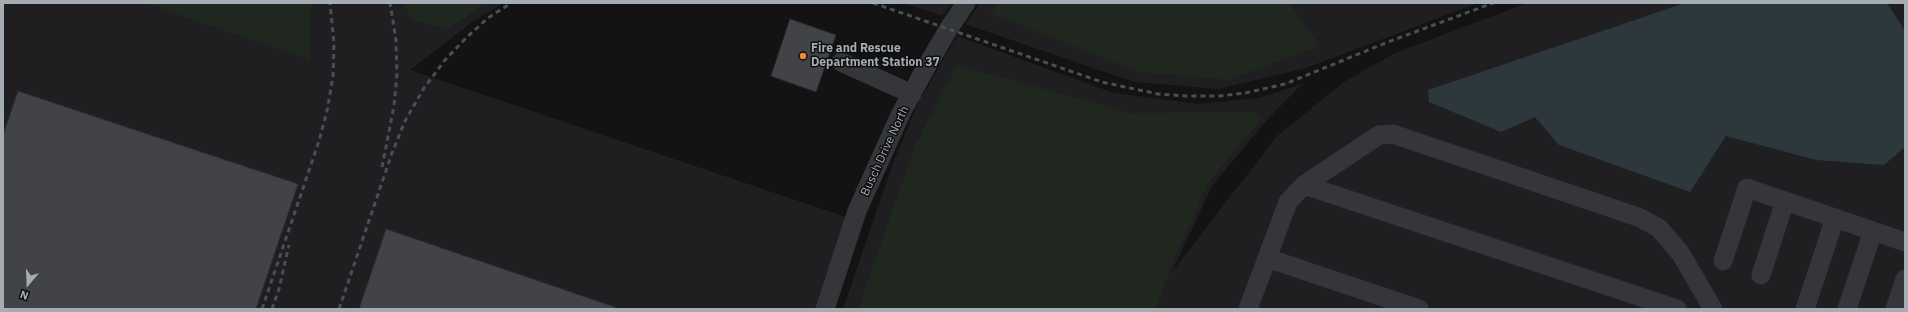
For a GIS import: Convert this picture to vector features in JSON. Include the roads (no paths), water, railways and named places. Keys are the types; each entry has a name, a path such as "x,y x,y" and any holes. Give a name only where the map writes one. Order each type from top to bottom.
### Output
{"street":[{"name":"Busch Drive North","path":"825,309 857,211 912,94 949,28 966,3"},
{"path":"841,62 912,94"},
{"path":"1248,309 1288,202 1304,185 1379,135 1393,134 1638,216 1659,228 1681,254 1713,309"},
{"path":"1304,185 1677,309"},
{"path":"1723,261 1747,188 1905,242"},
{"path":"1761,276 1785,201"},
{"path":"1805,309 1836,218"},
{"path":"1847,309 1873,231"},
{"path":"1267,258 1419,309"},
{"path":"1895,309 1905,280"}],"railway":[{"path":"262,309 319,141 327,111 333,77 334,44 330,3"},
{"path":"382,167 394,106 397,74 396,40 390,3"},
{"path":"339,309 392,153 405,121 424,88 445,60 488,18 511,3"},
{"path":"873,3 1102,82 1158,94 1187,96 1220,96 1245,93 1285,84 1388,42 1493,3"},
{"path":"272,309 279,289 289,245"}],"place":[{"name":"Fire and Rescue Department Station 37","path":"803,56"}]}
